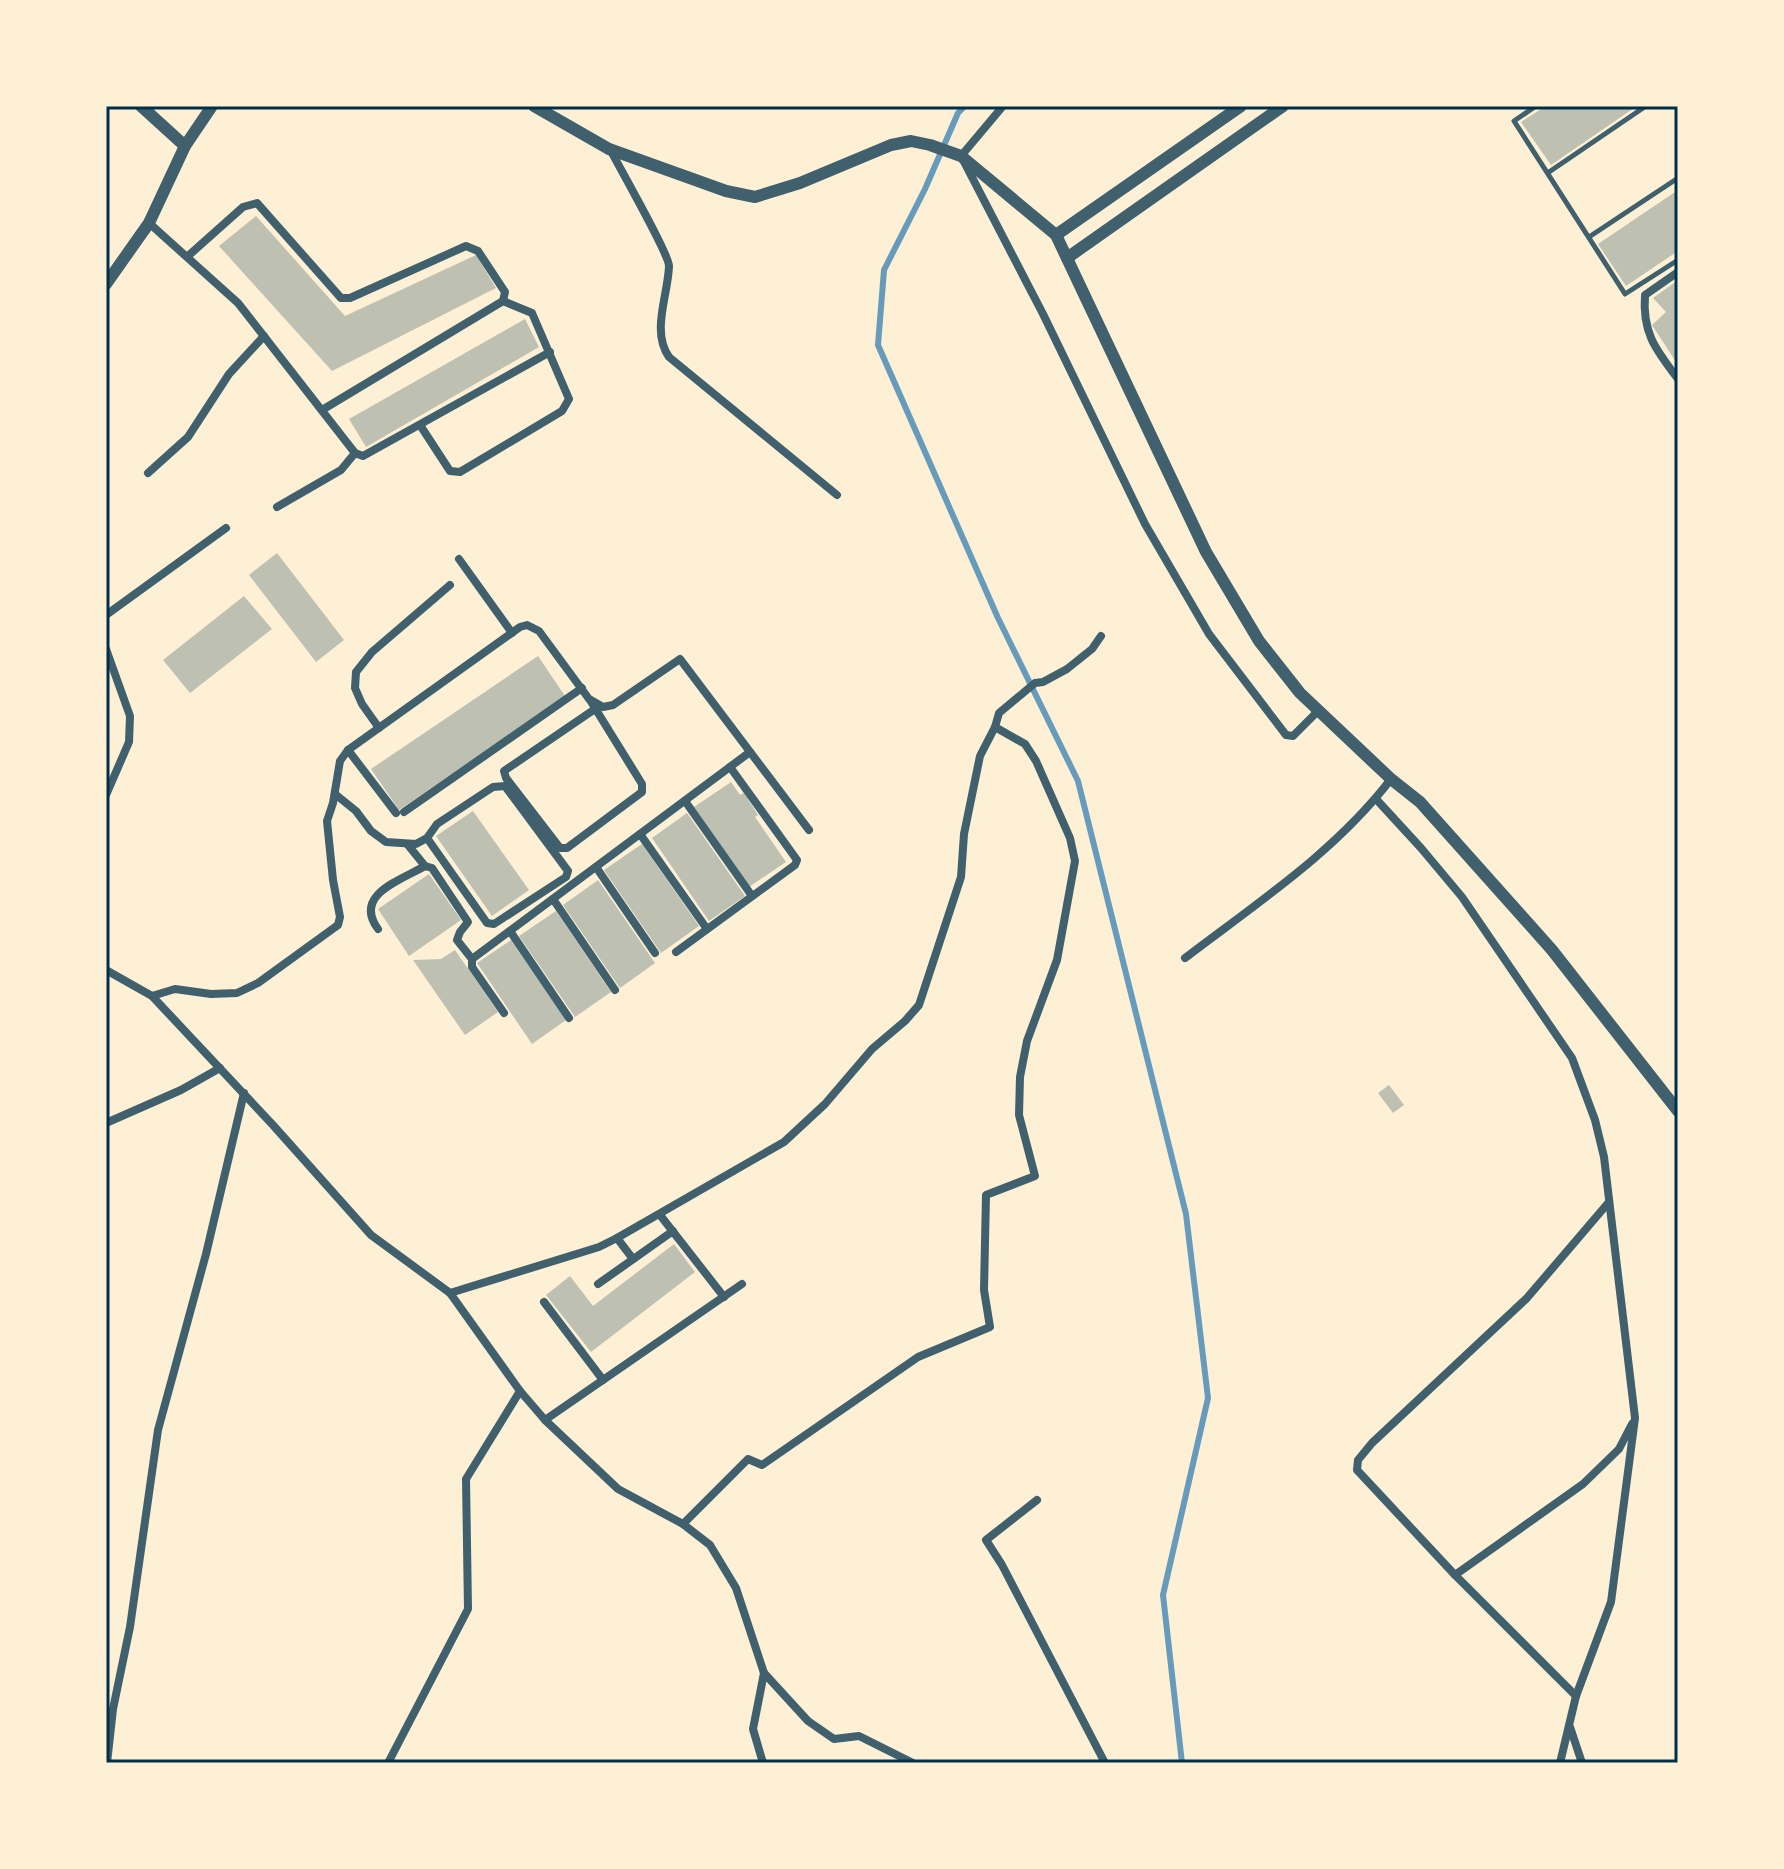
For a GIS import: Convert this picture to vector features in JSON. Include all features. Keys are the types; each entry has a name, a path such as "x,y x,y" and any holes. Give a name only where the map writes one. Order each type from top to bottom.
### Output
{"street":[{"path":"141,106 185,146"},
{"path":"106,284 149,223 185,146 212,106"},
{"path":"534,106 609,149 726,191 755,197 800,183 891,145 911,141 930,145 958,155 1056,235 1223,584 1259,641 1300,693 1391,779 1420,802 1552,950 1678,1111"},
{"path":"958,155 1003,106"},
{"path":"1056,235 1241,106"},
{"path":"1067,258 1283,106"},
{"path":"609,149 670,262 661,328 663,348 681,367 837,495"},
{"path":"958,155 1043,314 1145,524 1209,634 1286,735 1293,736 1318,711"},
{"path":"188,256 243,207 257,203 341,298 350,298 466,246 478,251 505,292 503,301 322,410"},
{"path":"149,223 238,303 355,453 363,456 550,352"},
{"path":"1678,272 1645,295 1643,318 1653,346 1678,379"},
{"path":"420,425 450,471 460,472 562,411 569,399 532,313 503,301"},
{"path":"148,473 188,437 229,374 264,336"},
{"path":"277,507 341,470 355,453"},
{"path":"106,615 226,528"},
{"path":"459,559 512,633"},
{"path":"379,728 355,688 356,672 372,652 450,585"},
{"path":"152,996 175,989 211,994 237,993 258,983 338,925 340,917 327,821 340,761 348,750 512,633 527,625 539,631 582,688 642,784 642,792 567,848 560,848 506,778 504,771 595,709"},
{"path":"450,1293 599,1247 617,1238 784,1142 825,1104 872,1049 919,1005 961,877 964,834 980,756 999,713 1035,683 1067,669 1092,649 1101,636"},
{"path":"106,649 130,716 129,742 106,795"},
{"path":"589,699 603,707 613,705 680,659 809,830"},
{"path":"348,750 400,812 582,688"},
{"path":"683,1524 748,1459 762,1465 918,1357 990,1327 984,1290 986,1195 1035,1176 1019,1115 1020,1077 1027,1041 1057,960 1075,861 1070,838 1036,761 1025,744 995,727"},
{"path":"472,959 750,752"},
{"path":"676,952 795,865 797,860 730,767"},
{"path":"1185,958 1330,846 1391,779"},
{"path":"335,794 386,842 408,845 427,838 437,824 493,787 505,786 568,871 566,877 494,924 487,923 427,838"},
{"path":"1376,799 1462,897 1572,1058 1595,1120 1604,1157 1635,1418 1611,1602 1576,1696 1560,1763"},
{"path":"685,801 752,896"},
{"path":"640,834 707,929"},
{"path":"408,845 425,866 432,868 468,922 457,940 504,1013"},
{"path":"378,929 369,917 376,895 425,866"},
{"path":"596,867 655,953"},
{"path":"553,899 615,990"},
{"path":"510,931 569,1018"},
{"path":"106,970 152,996 371,1235 450,1293 507,1368 520,1391 545,1420 618,1489 683,1524 710,1545 736,1588 764,1673 808,1721 834,1739 859,1736 913,1763"},
{"path":"106,1123 181,1090 220,1068"},
{"path":"107,1763 158,1430 206,1254 244,1093"},
{"path":"1576,1696 1455,1575 1357,1470 1358,1460 1372,1443 1527,1298 1609,1202"},
{"path":"660,1215 724,1297"},
{"path":"598,1284 673,1231"},
{"path":"617,1238 633,1259"},
{"path":"545,1420 742,1284"},
{"path":"544,1302 603,1380"},
{"path":"388,1763 468,1609 466,1479 520,1391"},
{"path":"1455,1575 1583,1484 1619,1449 1635,1418"},
{"path":"1037,1500 986,1540 1105,1763"},
{"path":"763,1763 753,1729 764,1673"},
{"path":"1569,1726 1582,1763"}],"lane":[{"path":"1536,106 1514,121 1625,294 1678,260"},
{"path":"1549,172 1646,106"},
{"path":"1589,237 1678,178"}],"building":[{"path":"1546,106 1637,106 1551,165 1521,122"},
{"path":"1678,190 1678,251 1626,286 1598,244"},
{"path":"256,216 345,316 476,255 496,288 332,371 219,246"},
{"path":"1678,280 1678,365 1652,325 1666,312 1653,298"},
{"path":"525,319 539,347 366,447 349,419"},
{"path":"277,553 344,640 316,662 249,575"},
{"path":"244,596 272,629 190,693 163,660"},
{"path":"538,656 565,696 399,810 371,769"},
{"path":"731,782 740,795 744,793 758,815 755,817 786,862 749,887 694,807"},
{"path":"473,811 529,890 492,916 436,836"},
{"path":"687,813 745,896 709,921 652,838"},
{"path":"642,844 699,926 661,953 604,870"},
{"path":"429,874 461,920 409,956 378,909"},
{"path":"598,880 655,963 620,988 563,905"},
{"path":"556,911 611,992 575,1017 519,936"},
{"path":"511,940 566,1020 532,1044 477,963"},
{"path":"455,950 498,1012 465,1035 413,960 441,959"},
{"path":"1389,1085 1404,1105 1393,1113 1378,1093"},
{"path":"674,1244 695,1272 591,1352 546,1295 570,1276 593,1306"}],"waterway":[{"path":"965,106 958,113 925,189 884,270 878,345 998,618 1078,781 1186,1214 1208,1398 1163,1595 1182,1763"}]}
